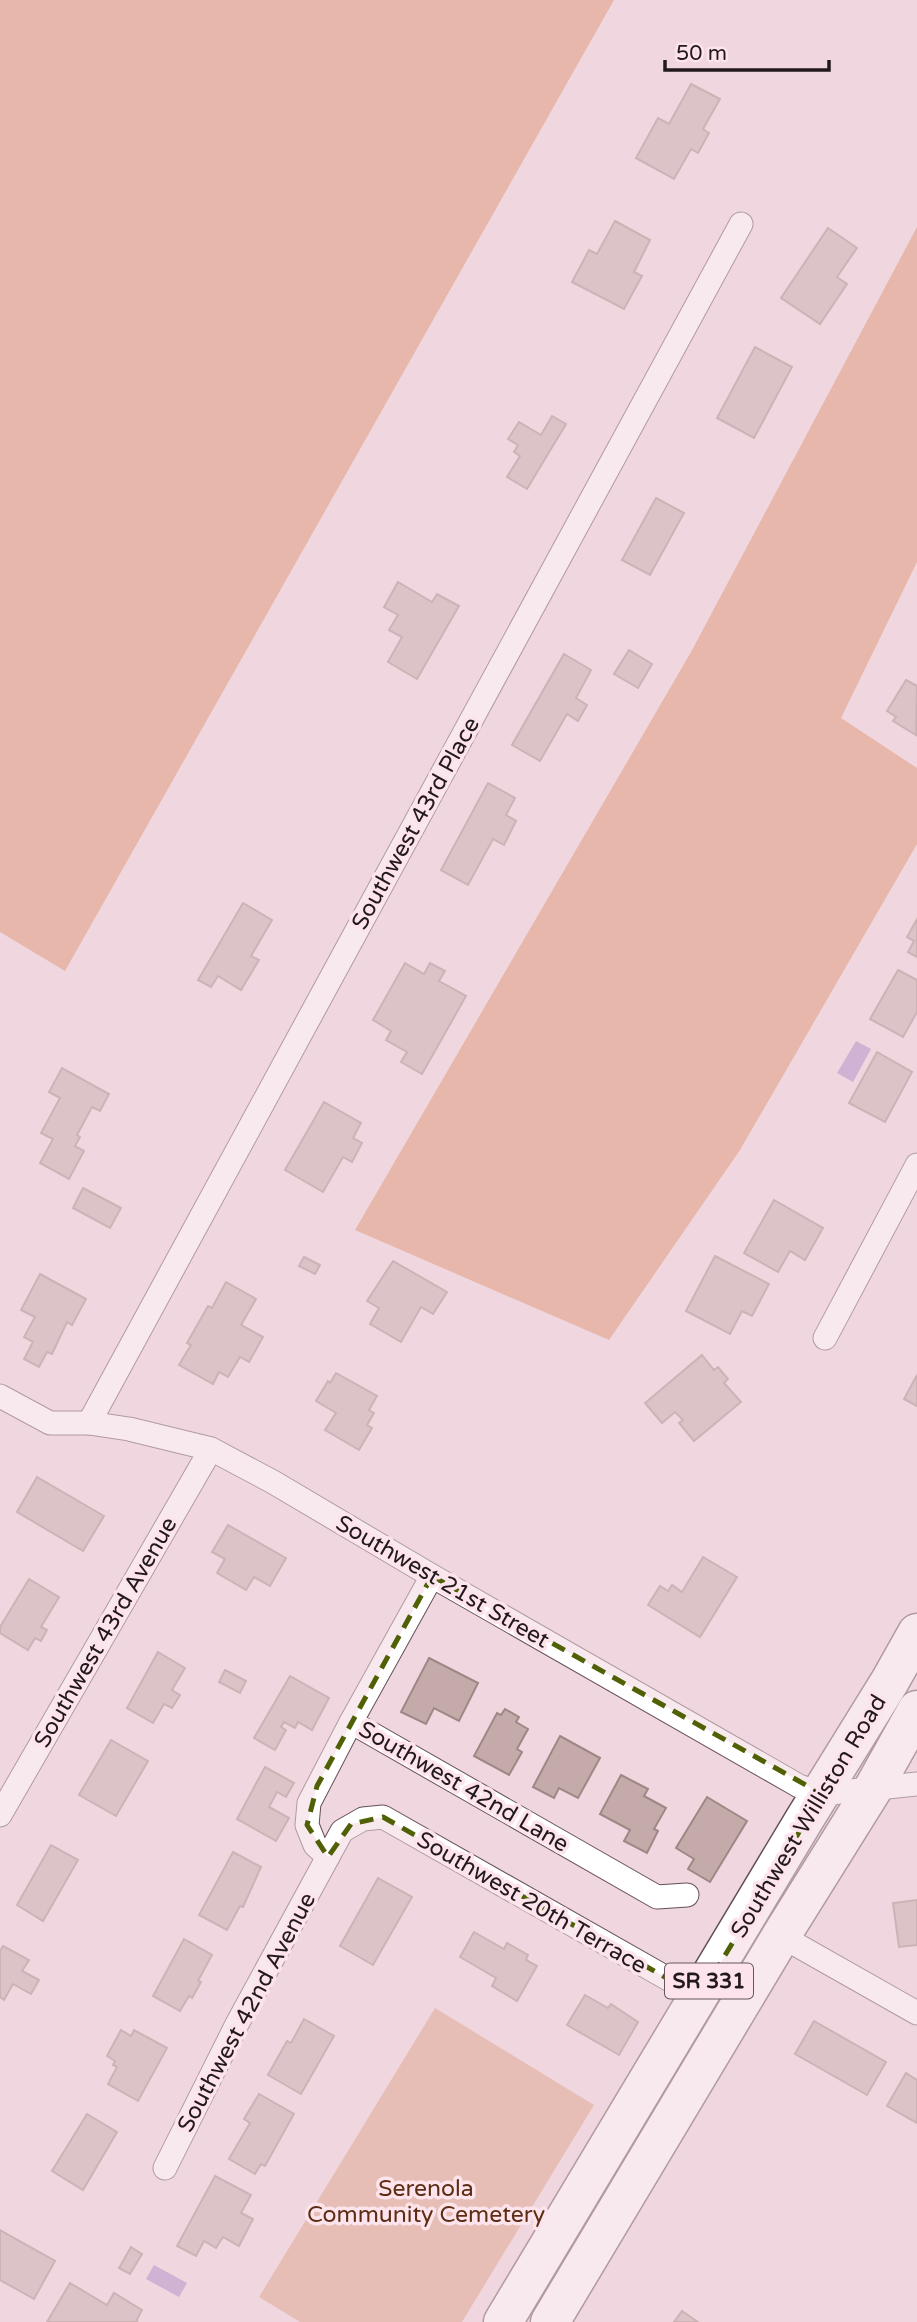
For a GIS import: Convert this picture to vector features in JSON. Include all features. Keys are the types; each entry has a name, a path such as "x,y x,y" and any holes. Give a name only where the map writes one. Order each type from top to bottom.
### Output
{"highway":[{"name":"Southwest Williston Road","path":"503,2322 917,1633"},
{"name":"Southwest Williston Road","path":"550,2322 781,1936 874,1787 917,1710"}],"street":[{"name":"Southwest 43rd Place","path":"89,1423 741,223"},
{"path":"825,1338 917,1165"},
{"name":"Southwest 21st Street","path":"0,1396 50,1423 89,1423 140,1431 211,1449 273,1482 799,1786 822,1794"},
{"name":"Southwest 43rd Avenue","path":"0,1815 211,1449"},
{"name":"Southwest 42nd Lane","path":"432,1576 351,1722 657,1897 687,1895"},
{"path":"328,1857 315,1844 307,1825 309,1803 351,1722"},
{"path":"822,1794 917,1784"},
{"name":"Southwest 20th Terrace","path":"363,1819 383,1816 700,1997"},
{"name":"Southwest 42nd Avenue","path":"165,2168 237,2024 342,1831 363,1819"},
{"path":"781,1936 917,2013"}],"highlighted area":[{"path":"432,1576 822,1794 700,1997 383,1817 351,1824 328,1857 307,1825 317,1786"}],"green space":[{"name":"Serenola Community Cemetery","path":"435,2008 594,2105 462,2322 300,2322 259,2297"}],"shaded area":[{"path":"0,0 614,0 65,971 0,932"},
{"path":"917,227 917,562 841,718 917,768 917,844 740,1150 609,1340 355,1230 691,652"},
{"path":"856,1041 871,1049 853,1082 837,1073"},
{"path":"154,2265 187,2283 179,2297 146,2279"}],"building":[{"path":"691,84 720,99 703,129 709,133 698,153 691,149 674,179 636,158 658,118 669,124"},
{"path":"615,221 650,240 634,272 642,276 624,309 572,282 589,250 597,254"},
{"path":"828,228 857,248 837,277 847,284 820,324 781,298"},
{"path":"755,347 792,367 754,438 717,418"},
{"path":"552,416 566,424 527,489 507,477 520,456 514,452 518,445 508,439 519,422 541,435"},
{"path":"656,498 684,513 650,575 622,560"},
{"path":"398,582 432,602 437,594 459,606 417,679 388,662 402,637 389,630 398,615 384,607"},
{"path":"629,650 652,664 638,688 614,674"},
{"path":"564,654 591,670 576,698 587,705 578,721 567,714 540,761 512,745"},
{"path":"906,680 917,686 916,735 893,721 896,717 887,711"},
{"path":"488,783 515,798 506,815 516,821 504,845 493,839 468,885 441,870"},
{"path":"243,903 272,920 251,956 259,960 241,990 218,976 211,987 198,980"},
{"path":"917,919 917,957 908,952 914,941 907,937"},
{"path":"405,963 424,974 430,963 445,971 439,981 466,996 422,1074 401,1062 407,1052 386,1040 391,1031 373,1020"},
{"path":"898,970 917,980 917,1012 903,1037 870,1019"},
{"path":"877,1052 912,1072 885,1122 849,1103"},
{"path":"62,1068 109,1094 100,1111 92,1107 77,1135 80,1137 75,1146 84,1151 69,1179 40,1163 53,1139 41,1133 60,1098 49,1092"},
{"path":"324,1102 361,1123 353,1138 362,1143 352,1162 343,1157 323,1192 285,1170"},
{"path":"83,1188 121,1208 110,1228 73,1208"},
{"path":"774,1200 823,1228 805,1260 790,1251 778,1272 744,1253"},
{"path":"715,1256 769,1284 752,1316 742,1311 730,1334 686,1311"},
{"path":"304,1257 320,1265 315,1274 299,1266"},
{"path":"393,1261 447,1292 433,1314 421,1307 401,1342 370,1324 379,1308 367,1301"},
{"path":"40,1274 86,1299 72,1325 67,1322 52,1354 47,1352 39,1367 24,1359 33,1342 24,1337 35,1317 21,1310"},
{"path":"226,1282 256,1299 241,1325 263,1337 249,1362 240,1357 228,1377 219,1372 213,1384 179,1365 191,1345 187,1343 208,1306 212,1308"},
{"path":"702,1355 714,1370 718,1367 728,1379 724,1383 741,1402 694,1441 679,1423 683,1420 675,1412 662,1423 645,1403"},
{"path":"336,1373 377,1396 369,1410 374,1413 367,1425 372,1428 359,1450 325,1430 336,1413 316,1401"},
{"path":"917,1375 917,1406 904,1399"},
{"path":"37,1477 104,1516 83,1551 17,1512"},
{"path":"228,1525 286,1558 270,1586 254,1577 246,1590 217,1573 225,1559 212,1552"},
{"path":"703,1557 737,1577 700,1637 648,1605 660,1586 668,1591 672,1585 682,1592"},
{"path":"29,1579 59,1597 41,1627 47,1630 41,1641 35,1638 28,1650 0,1633 0,1627"},
{"path":"158,1652 185,1668 172,1690 180,1695 172,1708 164,1704 153,1723 127,1708"},
{"path":"429,1658 478,1683 459,1721 434,1708 426,1724 401,1712"},
{"path":"225,1670 246,1681 240,1693 219,1682"},
{"path":"290,1676 329,1698 312,1730 298,1722 295,1728 284,1722 281,1727 286,1730 275,1750 254,1738"},
{"path":"505,1709 519,1717 516,1722 528,1729 517,1749 522,1752 509,1775 474,1756 497,1713 501,1715"},
{"path":"560,1736 600,1758 578,1798 559,1788 554,1798 533,1787"},
{"path":"111,1740 148,1761 116,1816 79,1795"},
{"path":"265,1767 294,1783 286,1797 277,1792 269,1807 289,1818 276,1841 237,1819"},
{"path":"621,1775 648,1789 644,1796 666,1808 654,1829 658,1831 647,1853 624,1841 630,1830 600,1814"},
{"path":"707,1797 747,1821 710,1882 688,1869 694,1859 676,1848"},
{"path":"51,1845 78,1860 43,1921 17,1905"},
{"path":"233,1852 261,1867 243,1907 240,1906 227,1930 199,1915"},
{"path":"378,1878 412,1897 373,1965 340,1946"},
{"path":"917,1900 917,1945 899,1947 893,1903"},
{"path":"474,1932 504,1949 507,1943 528,1955 526,1960 537,1966 517,2001 492,1986 496,1978 460,1957"},
{"path":"184,1939 212,1955 192,1998 189,1996 180,2011 153,1996"},
{"path":"3,1946 29,1960 22,1971 39,1980 31,1994 13,1984 4,2000 0,1997 0,1951"},
{"path":"585,1995 608,2008 611,2004 638,2022 619,2055 567,2025"},
{"path":"304,2019 334,2036 301,2094 268,2075 287,2041 291,2043"},
{"path":"814,2021 886,2062 867,2095 795,2054"},
{"path":"121,2030 131,2036 134,2030 167,2048 138,2101 108,2084 117,2067 113,2065 115,2061 107,2056"},
{"path":"906,2073 917,2080 917,2123 887,2106"},
{"path":"259,2094 294,2114 265,2166 261,2164 255,2174 229,2159 250,2123 244,2119"},
{"path":"87,2114 117,2132 83,2190 52,2171"},
{"path":"215,2176 251,2195 241,2213 253,2219 239,2246 223,2237 216,2248 204,2241 196,2256 177,2246"},
{"path":"0,2230 55,2261 34,2299 0,2280"},
{"path":"131,2247 142,2254 130,2274 119,2268"},
{"path":"70,2283 107,2305 114,2293 142,2310 136,2321 138,2322 47,2322"},
{"path":"682,2311 698,2322 674,2322"}]}
